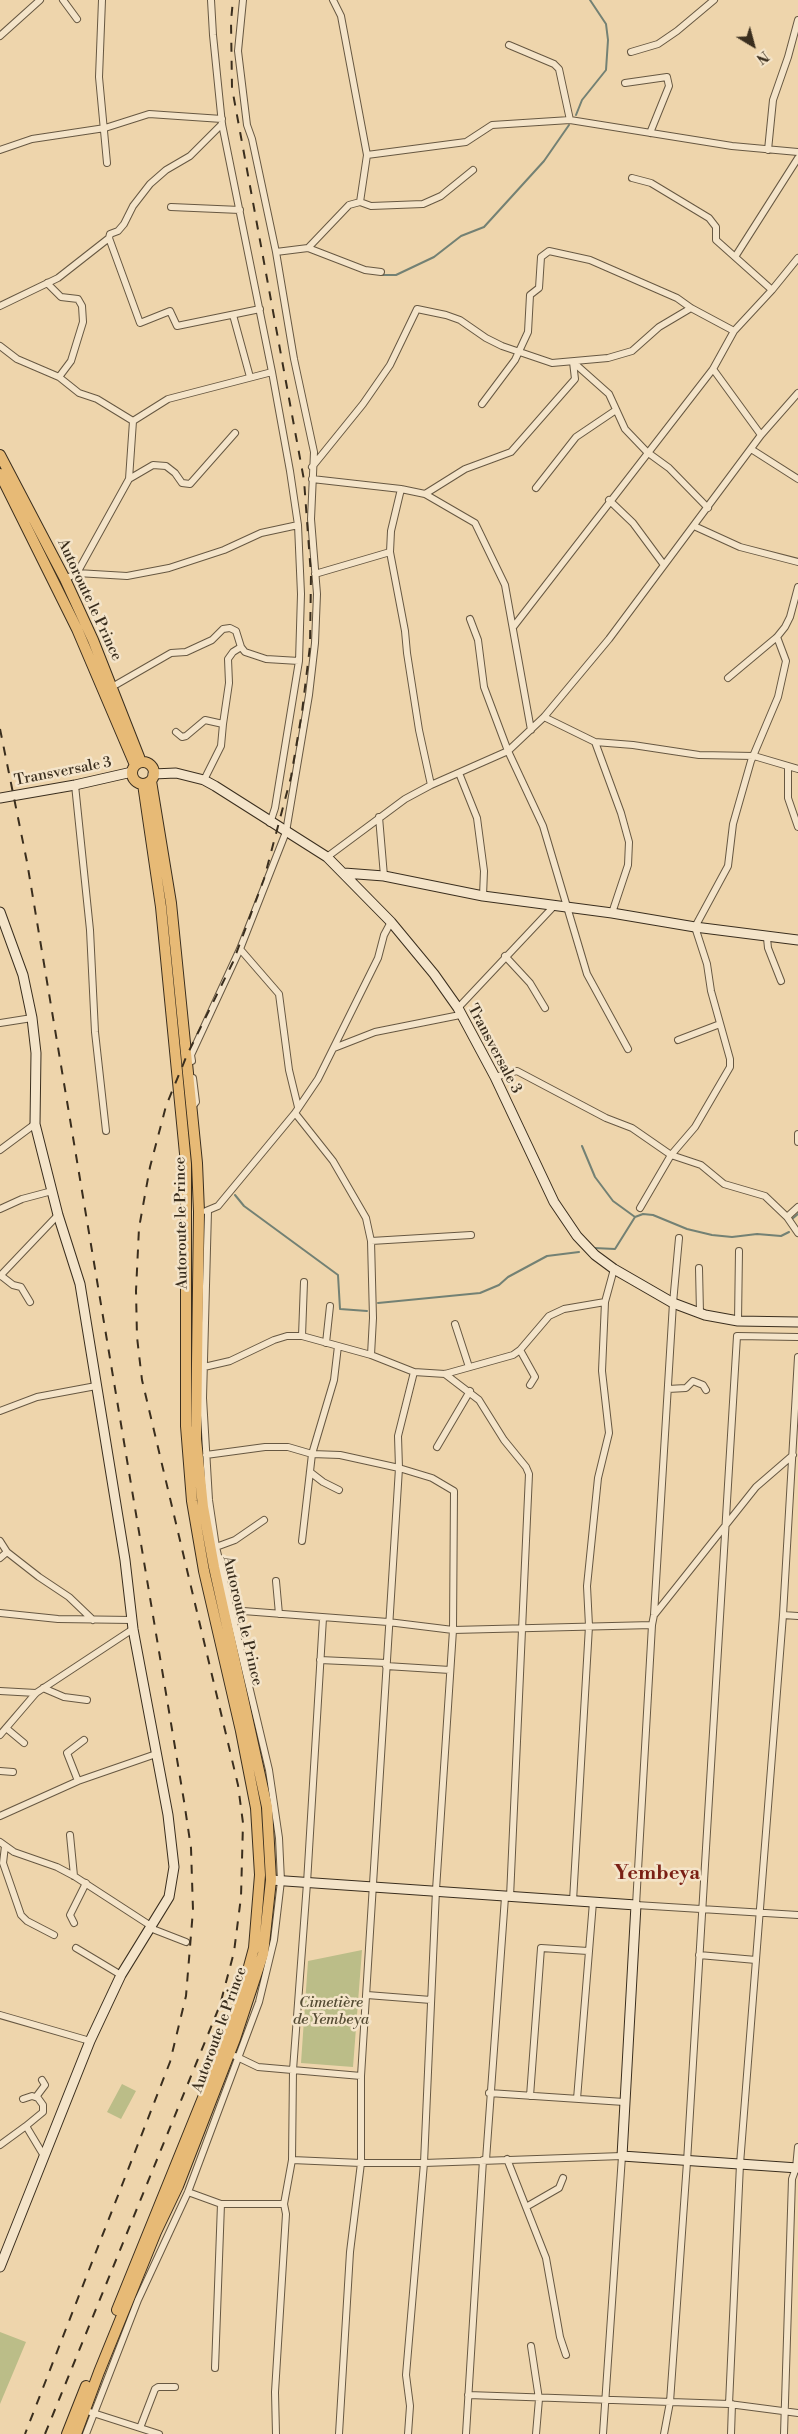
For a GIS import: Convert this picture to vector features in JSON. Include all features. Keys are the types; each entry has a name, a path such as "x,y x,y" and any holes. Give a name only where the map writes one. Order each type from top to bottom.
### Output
{"main road":[{"name":"Autoroute le Prince","path":"0,455 66,579 93,640 112,687 136,767"},
{"name":"Autoroute le Prince","path":"0,474 77,629 136,767"},
{"path":"150,765 149,780 133,779 136,767 150,765"},
{"name":"Autoroute le Prince","path":"76,2434 88,2412 178,2186 234,2056 262,1954 276,1880 267,1807 228,1610 203,1507 196,1439 203,1212 171,903 149,780"},
{"name":"Autoroute le Prince","path":"67,2434 222,2051 242,1996 254,1948 260,1875 256,1808 204,1571 192,1501 186,1426 186,1164 149,780"}],"street":[{"path":"0,36 40,0"},
{"path":"63,0 77,19"},
{"path":"102,0 98,77 105,128 107,163"},
{"path":"211,0 212,35 222,122 272,372 298,525 301,594 299,661 275,808 270,823"},
{"path":"192,1107 196,1102 191,1054 240,949 286,832 315,643 315,574 311,518 314,452 294,360 276,252 252,140 247,125 239,69 238,34 243,0"},
{"path":"333,0 342,16 367,155 360,202"},
{"path":"631,52 658,44 677,31 714,0"},
{"path":"768,150 773,100 798,20"},
{"path":"508,45 554,64 559,69 570,120"},
{"path":"625,82 667,77 669,86 650,133"},
{"path":"0,150 32,140 105,128 149,114 222,122"},
{"path":"367,155 466,142 492,125 570,120 768,150 798,152"},
{"path":"0,306 58,278 110,238 110,234 124,224 133,206 150,184 166,170 190,156 222,122"},
{"path":"735,257 798,158"},
{"path":"308,248 349,205 360,202 371,206 423,204 440,196 474,170"},
{"path":"632,178 650,183 709,218 716,227 716,240 772,290"},
{"path":"171,207 240,210"},
{"path":"110,238 140,323 170,311 177,326 260,309"},
{"path":"276,252 308,248 365,270 381,272"},
{"path":"482,404 515,360 517,352 528,332 530,295 539,288 541,257 549,251 590,260 677,298 691,308 734,331"},
{"path":"514,626 609,500 713,370 734,331 772,290 798,258"},
{"path":"47,283 61,297 78,299 82,306 83,322 71,361 58,377"},
{"path":"312,468 363,404 390,365 416,308 460,320 486,338 517,352 552,363 608,358 632,351 659,327 691,308"},
{"path":"234,315 250,377"},
{"path":"0,346 17,359 58,377 79,393 97,399 133,421"},
{"path":"573,362 609,394 625,429 647,452 669,468 708,508"},
{"path":"425,494 465,469 511,452 575,379 573,362"},
{"path":"713,370 761,435"},
{"path":"133,421 168,399 272,372"},
{"path":"327,857 379,817 431,785 508,751 544,718 609,639 761,435 798,393"},
{"path":"536,488 576,437 616,410"},
{"path":"77,573 129,479 133,421"},
{"path":"129,479 154,464 166,466 175,473 182,483 190,484 236,433"},
{"path":"751,449 798,479"},
{"path":"312,478 401,489 425,494 476,523 506,585 531,730"},
{"path":"401,489 390,531 390,552 405,631 419,730 431,785"},
{"path":"609,500 633,523 664,565"},
{"path":"66,579 77,573 127,576 169,568 224,550 261,533 298,525"},
{"path":"694,526 740,547 798,562"},
{"path":"315,574 390,552"},
{"path":"728,678 777,637 790,617 798,587"},
{"path":"470,619 478,640 484,687 508,751 543,826 587,974 628,1049"},
{"path":"112,687 171,653 186,652 212,640 223,629 230,628 236,631 241,647 245,652 266,659 299,661"},
{"path":"640,1208 671,1155 694,1127 730,1067 730,1059 711,991 707,964 695,928 728,866 733,824 754,756 778,697 786,661 777,637"},
{"path":"204,780 221,746 228,683 228,660 233,652 241,647"},
{"path":"544,718 595,742 632,745 699,755 754,756 798,769"},
{"path":"176,732 182,737 186,736 205,720 223,724"},
{"path":"595,742 621,813 629,842 628,865 612,913"},
{"path":"788,766 788,798 798,827"},
{"name":"Transversale 3","path":"0,798 75,785 136,767"},
{"path":"459,772 477,818 484,871 483,896"},
{"name":"Transversale 3","path":"149,780 176,773 204,780 327,857 391,922 434,974 459,1012 495,1077 554,1202 577,1236 594,1255 614,1269 673,1303 700,1313 738,1321 798,1322"},
{"path":"75,785 90,930 95,1032 106,1131"},
{"path":"379,817 384,876"},
{"path":"344,873 384,876 483,896 612,913 695,928 767,938 798,940"},
{"path":"334,1048 375,1032 459,1012 506,956 554,906"},
{"path":"0,912 23,975 32,1018 36,1053 35,1124 58,1215 80,1284 125,1560 133,1629 168,1815 174,1867 169,1897 121,1975 90,2041 0,2267"},
{"path":"391,922 384,935 378,958 318,1079 296,1110 218,1206 203,1212 206,1455 209,1500 228,1610 388,1622 453,1630 652,1625"},
{"path":"767,938 768,948 781,981"},
{"path":"240,949 278,994 296,1110 333,1161 366,1218 371,1241 373,1318 371,1355"},
{"path":"506,956 530,983 545,1008"},
{"path":"0,1023 32,1018"},
{"path":"678,1040 720,1024"},
{"path":"495,1077 517,1071 606,1118 632,1128 671,1155 701,1165 724,1184 766,1196 787,1217 798,1233"},
{"path":"0,1150 35,1124"},
{"path":"798,1134 798,1142"},
{"path":"0,1209 22,1199 52,1191"},
{"path":"787,1217 798,1207"},
{"path":"30,1302 21,1287 13,1285 0,1275 58,1215"},
{"path":"371,1241 471,1235"},
{"path":"603,2434 622,2156 652,1625 673,1303 680,1238"},
{"path":"738,1321 739,1251"},
{"path":"700,1268 700,1313"},
{"path":"573,1901 589,1626 587,1586 598,1478 609,1432 602,1372 605,1302 614,1269"},
{"path":"302,1336 304,1282"},
{"path":"204,1367 230,1361 280,1338 302,1336 371,1355 414,1372 445,1374 513,1355 520,1350 549,1316 564,1309 605,1302"},
{"path":"326,1343 330,1306"},
{"path":"455,1324 469,1367"},
{"path":"664,2434 670,2402 687,2162 737,1336 798,1337"},
{"path":"302,1541 312,1454 334,1380 338,1346"},
{"path":"520,1350 535,1377 530,1385"},
{"path":"731,2434 740,2164 783,1614 793,1456 796,1443 798,1357"},
{"path":"339,2434 350,2252 361,2163 361,2076 399,1468 398,1436 414,1372"},
{"path":"445,1374 470,1391 479,1400 504,1440 526,1467 529,1474 507,1897 489,2093 466,2434"},
{"path":"668,1389 686,1388 693,1381 703,1385 706,1390"},
{"path":"0,1411 36,1397 96,1386"},
{"path":"436,1447 470,1391"},
{"path":"206,1455 265,1447 288,1447 312,1454 340,1455 399,1468 432,1478 454,1491 453,1630 436,1890 424,2163 406,2375 410,2406 408,2434"},
{"path":"654,1615 756,1487 793,1456"},
{"path":"310,1472 338,1490"},
{"path":"216,1547 235,1540 264,1520"},
{"path":"0,1541 7,1552 69,1597 93,1620"},
{"path":"0,1558 7,1552"},
{"path":"276,1581 279,1614"},
{"path":"0,1613 93,1620 132,1620"},
{"path":"783,1614 798,1616"},
{"path":"276,2434 275,2392 286,2214 284,2204 292,2160 292,2070 307,1883 322,1618"},
{"path":"0,1735 36,1693 133,1629"},
{"path":"320,1660 450,1670"},
{"path":"43,1688 64,1697 87,1700"},
{"path":"0,1691 36,1693"},
{"path":"6,1728 24,1743"},
{"path":"78,1781 67,1753 84,1740"},
{"path":"0,1816 78,1781 156,1754"},
{"path":"0,1771 13,1772"},
{"path":"70,1835 74,1876"},
{"path":"2,1844 14,1852 57,1867 74,1876 150,1927 186,1942"},
{"path":"2,1844 3,1863 21,1915 27,1921 54,1935"},
{"path":"276,1880 373,1888 436,1890 507,1897 798,1915"},
{"path":"74,1923 70,1915 86,1883"},
{"path":"577,2099 593,1902"},
{"path":"76,1948 121,1975"},
{"path":"530,2096 541,1948 588,1951"},
{"path":"699,1955 756,1960"},
{"path":"367,1995 431,2000"},
{"path":"0,2015 90,2041"},
{"path":"134,2299 188,2192 234,2056 258,2067 361,2076"},
{"path":"36,2097 45,2085 42,2080"},
{"path":"489,2093 624,2102"},
{"path":"0,2145 45,2110 42,2102 36,2097 32,2096 23,2099"},
{"path":"26,2126 44,2156"},
{"path":"784,2434 792,2179 797,2168 798,2147"},
{"path":"292,2160 424,2163 622,2156 687,2162 797,2168"},
{"path":"507,2159 546,2258 560,2337 566,2355"},
{"path":"526,2207 559,2188 563,2178"},
{"path":"188,2192 221,2204 284,2204"},
{"path":"215,2368 221,2204"},
{"path":"532,2346 539,2398 536,2434"},
{"path":"140,2428 155,2389 158,2387 175,2386"},
{"path":"468,2395 731,2404 798,2413"},
{"path":"86,2434 88,2412 159,2434"}],"green space":[{"name":"Cimetière de Yembeya","path":"362,1950 353,2067 301,2063 308,1961"},
{"path":"122,2084 136,2091 121,2119 107,2112"},
{"path":"0,2332 26,2342 0,2404"}],"waterway":[{"path":"576,115 582,100 606,70 608,40 606,24 590,0"},
{"path":"381,275 396,275 434,257 461,236 484,227 544,161 569,125"},
{"path":"582,1146 595,1177 613,1201 635,1217"},
{"path":"235,1195 244,1206 338,1275 340,1309 367,1311"},
{"path":"594,1248 615,1249 635,1217 643,1214 653,1215 687,1229 712,1235 732,1237 757,1234 781,1236 789,1232"},
{"path":"792,1219 798,1214"},
{"path":"378,1303 480,1293 499,1285 508,1277 547,1256 579,1252"}],"railway":[{"path":"45,2434 220,2005 234,1952 241,1897 243,1823 238,1785 142,1380 137,1337 136,1291 139,1228 150,1167 166,1106 187,1055 233,962 264,879 291,777 302,712 310,646 311,575 304,480 232,88 231,21 233,0"},
{"path":"0,729 27,862 184,1801 191,1848 193,1910 186,1996 170,2062 25,2434"}],"district":[{"name":"Yembeya","path":"657,1874"}]}
